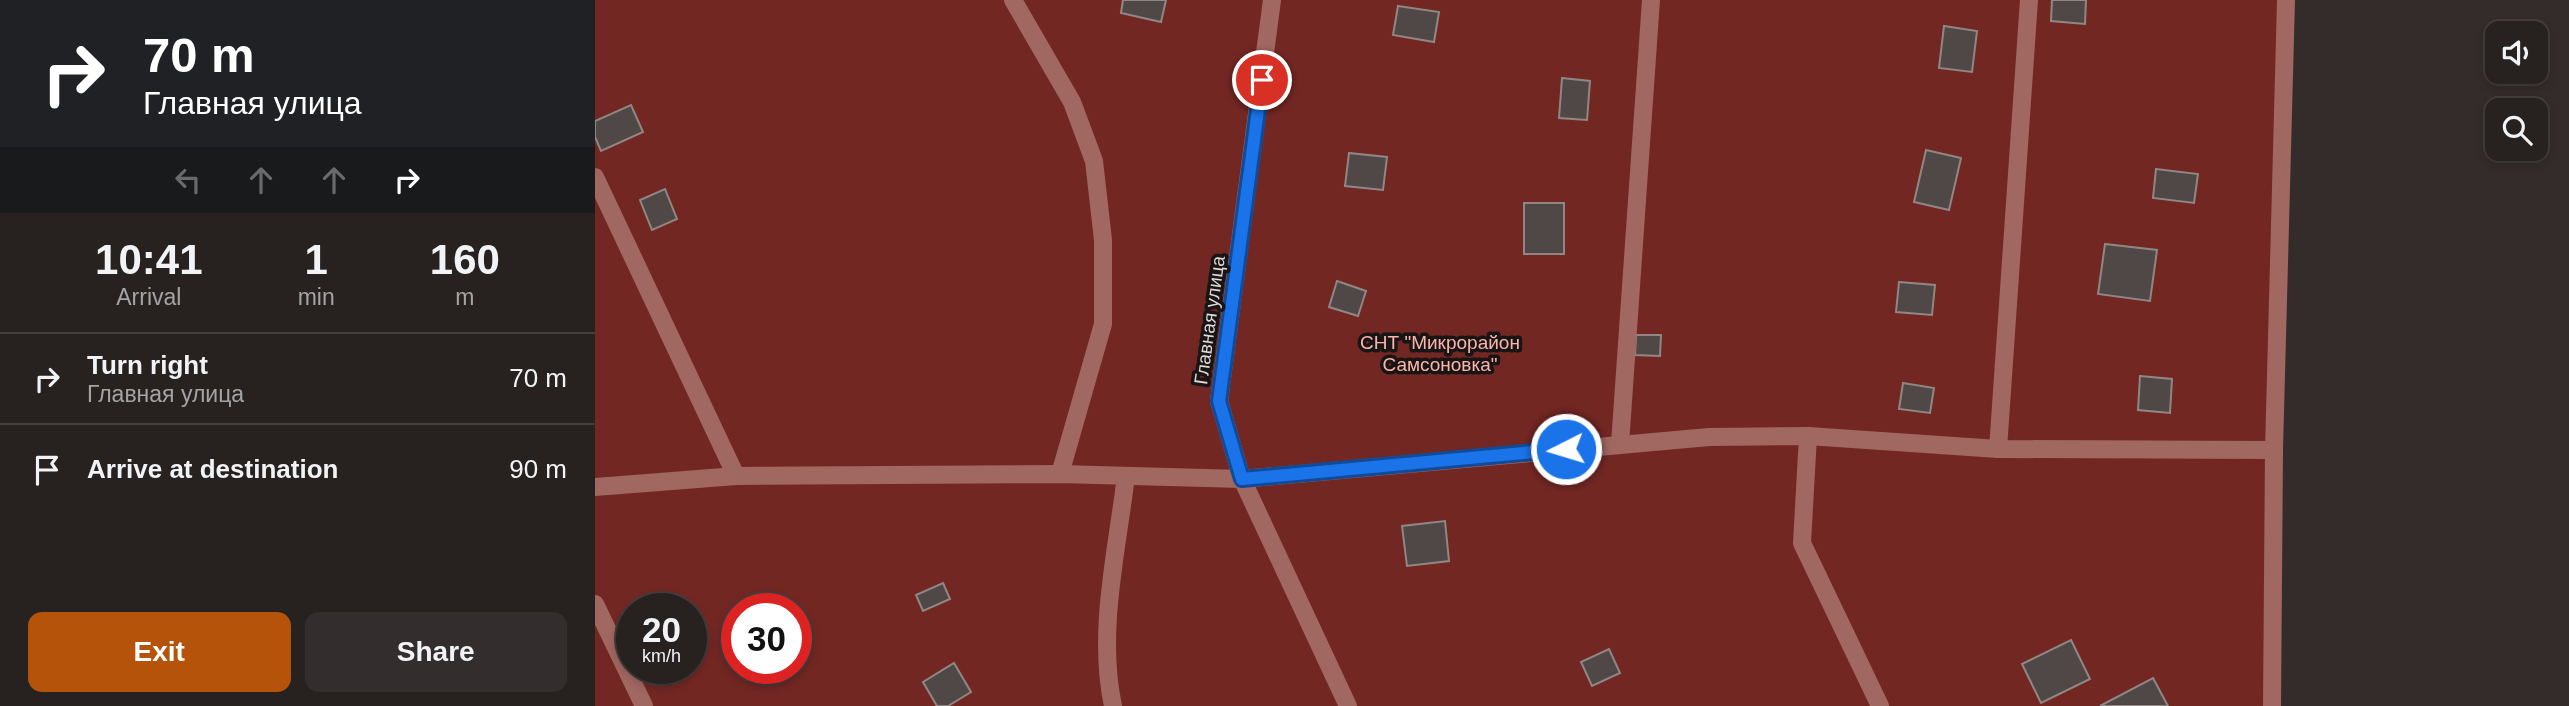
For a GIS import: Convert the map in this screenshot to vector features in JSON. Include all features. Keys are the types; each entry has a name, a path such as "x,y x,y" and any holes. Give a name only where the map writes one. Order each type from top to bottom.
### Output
{"street":[{"path":"1013,0 1072,102 1094,161 1103,240 1103,324 1060,474"},
{"name":"Главная улица","path":"1272,0 1219,401 1242,479 1348,706"},
{"path":"1620,444 1651,0"},
{"path":"1999,449 2029,0"},
{"path":"2273,706 2274,450 2286,0"},
{"path":"595,177 736,476"},
{"path":"1808,436 1802,543 1880,706"},
{"path":"595,487 736,476 1060,474 1242,479 1709,438 1808,436 1999,449 2274,450"},
{"path":"1113,706 1107,678 1107,638 1126,476"},
{"path":"595,604 645,706"}],"green space":[{"name":"СНТ \"Микрорайон Самсоновка\"","path":"595,0 2286,0 2272,706 595,706"}],"building":[{"path":"1123,0 1166,0 1161,22 1121,13"},
{"path":"2052,0 2086,0 2085,24 2051,21"},
{"path":"1398,6 1439,12 1434,42 1393,35"},
{"path":"1944,26 1977,31 1972,72 1939,68"},
{"path":"1562,78 1590,81 1587,120 1559,118"},
{"path":"631,105 643,132 601,151 595,137 595,121"},
{"path":"1926,150 1961,158 1949,210 1914,202"},
{"path":"1349,153 1387,157 1383,190 1345,186"},
{"path":"2156,169 2198,174 2194,203 2153,198"},
{"path":"665,189 677,219 652,230 640,200"},
{"path":"1524,203 1564,203 1564,254 1524,254"},
{"path":"2105,244 2157,250 2150,301 2098,294"},
{"path":"1337,281 1366,291 1358,316 1329,307"},
{"path":"1899,282 1935,285 1932,315 1896,312"},
{"path":"1636,335 1661,335 1660,356 1635,355"},
{"path":"2140,376 2172,379 2170,413 2138,410"},
{"path":"1903,383 1934,388 1930,413 1899,409"},
{"path":"1445,521 1449,561 1407,566 1402,526"},
{"path":"943,583 950,599 923,611 916,595"},
{"path":"2071,640 2090,679 2041,703 2022,664"},
{"path":"1609,649 1620,673 1592,686 1581,662"},
{"path":"954,663 971,692 948,706 937,706 923,682"},
{"path":"2153,678 2168,706 2100,706"}],"route":[{"path":"1262,80 1219,401 1242,479 1566,449"}]}
